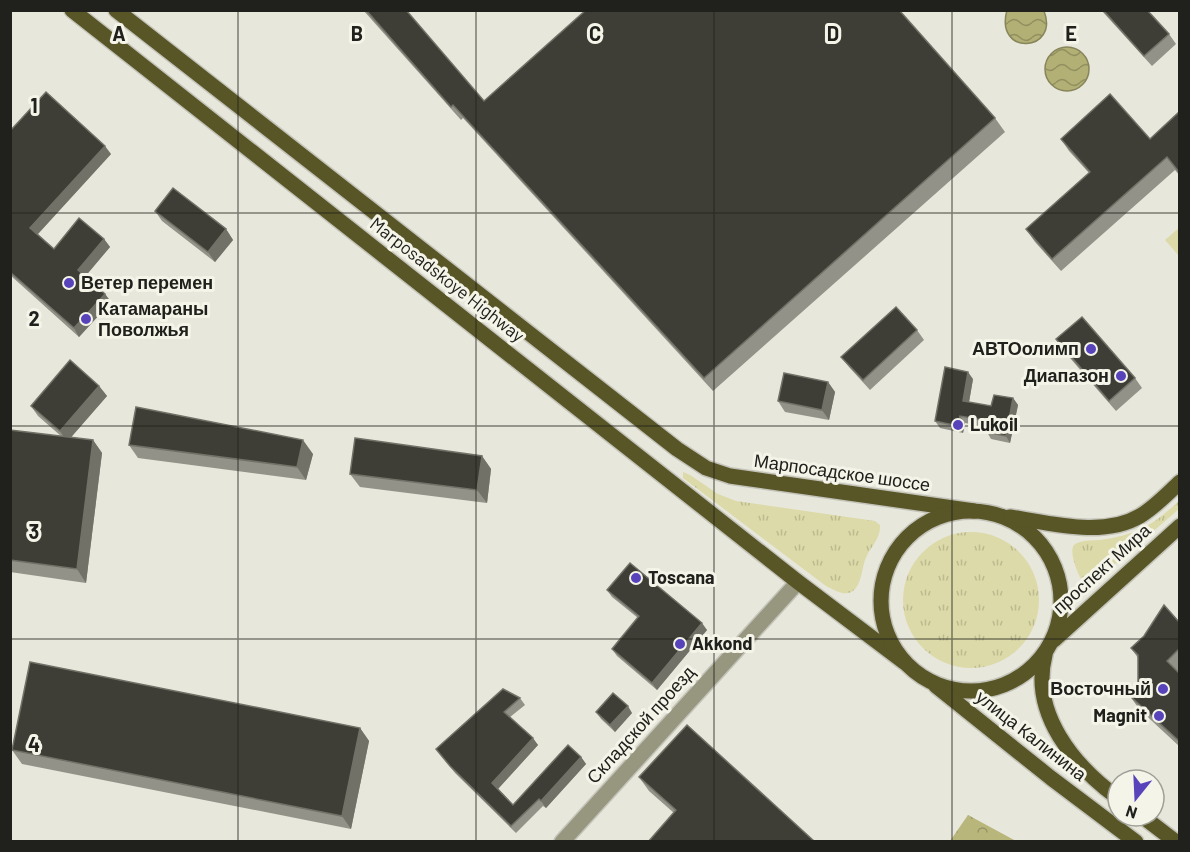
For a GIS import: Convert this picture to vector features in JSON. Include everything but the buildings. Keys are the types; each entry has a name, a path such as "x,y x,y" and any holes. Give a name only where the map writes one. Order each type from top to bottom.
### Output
{"main road":[{"name":"Marposadskoye Highway","path":"72,10 798,582"},
{"name":"Марпосадское шоссе","path":"116,10 677,449 706,468 730,476 974,511"},
{"name":"проспект Мира","path":"999,516 1092,527 1120,524 1141,515 1179,482"},
{"path":"798,582 904,662 931,682 962,690 992,689 1017,679 1038,662 1049,646 1060,617 1060,591 1054,567 1041,544 1011,521 974,511 951,513 929,521 909,535 889,564 881,586 880,609 885,631 904,662"},
{"name":"проспект Мира","path":"1049,646 1179,526"},
{"name":"улица Калинина","path":"1049,646 1043,663 1042,684 1047,709 1054,726 1078,764 1106,788"},
{"name":"улица Калинина","path":"931,682 1051,778 1136,842"},
{"path":"1158,828 1176,842"}],"street":[{"name":"Складской проезд","path":"562,842 798,582"}],"green space":[{"path":"1179,228 1179,256 1165,240"},
{"path":"683,472 718,494 736,501 875,521 880,525 879,535 865,560 856,588 850,593 843,593 826,586 683,478"},
{"path":"1179,501 1179,509 1092,584 1086,585 1083,582 1073,558 1072,552 1075,544 1082,541 1119,537 1138,530 1155,521"},
{"path":"971,532 997,537 1009,543 1019,552 1028,562 1034,574 1039,600 1034,626 1028,638 1019,648 1009,657 997,663 971,668 945,663 933,657 923,648 914,638 908,626 903,600 908,574 914,562 923,552 933,543 945,537"},
{"path":"968,815 1016,841 950,841"}],"water":[{"path":"1007,10 1044,11 1046,25 1043,35 1036,41 1017,42 1010,36 1006,25"},
{"path":"1067,47 1082,54 1089,69 1082,84 1067,91 1052,84 1045,69 1052,54"}],"place":[{"name":"Ветер перемен","path":"69,283"},
{"name":"Катамараны Поволжья","path":"86,319"},
{"name":"АВТОолимп","path":"1091,349"},
{"name":"Диапазон","path":"1121,376"},
{"name":"Lukoil","path":"958,425"},
{"name":"Toscana","path":"636,578"},
{"name":"Akkond","path":"680,644"},
{"name":"Восточный","path":"1163,689"},
{"name":"Magnit","path":"1159,716"}]}
